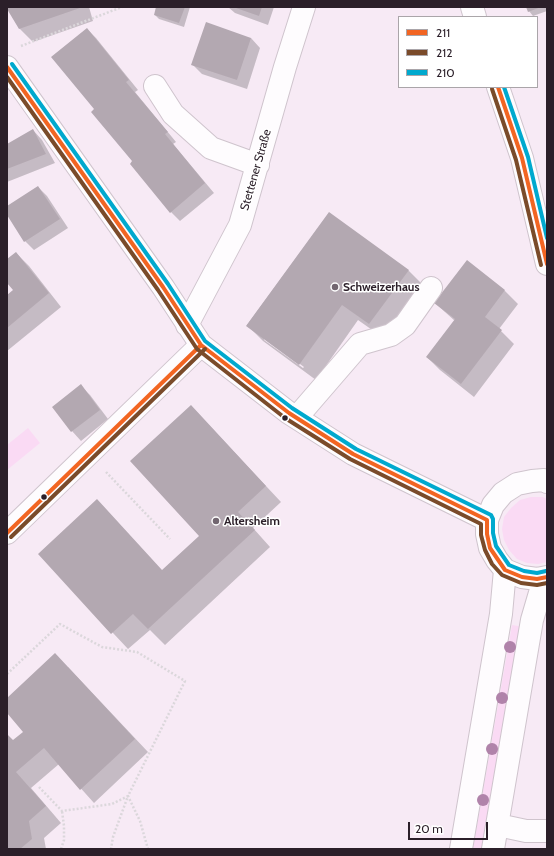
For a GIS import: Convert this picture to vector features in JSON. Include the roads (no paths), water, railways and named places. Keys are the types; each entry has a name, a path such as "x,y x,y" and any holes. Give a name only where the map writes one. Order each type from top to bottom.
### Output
{"street":[{"name":"Stettener Straße","path":"187,325 240,225 285,67 304,7"},
{"path":"11,58 201,345 296,417 353,454 487,520"},
{"path":"155,86 173,114 211,148 258,165"},
{"path":"498,88 522,158 547,264"},
{"path":"296,417 360,344 372,339 391,335 405,325 431,288"},
{"path":"7,533 201,345"},
{"path":"546,476 517,484 503,493 493,505 487,520 486,534 490,548 505,570 522,577 537,579 547,578"},
{"path":"461,849 501,614 505,570"},
{"path":"493,849 532,620 542,586 547,578"},
{"path":"498,825 526,831 547,831"}],"place":[{"name":"Schweizerhaus","path":"335,287"},
{"name":"Altersheim","path":"216,521"}]}
